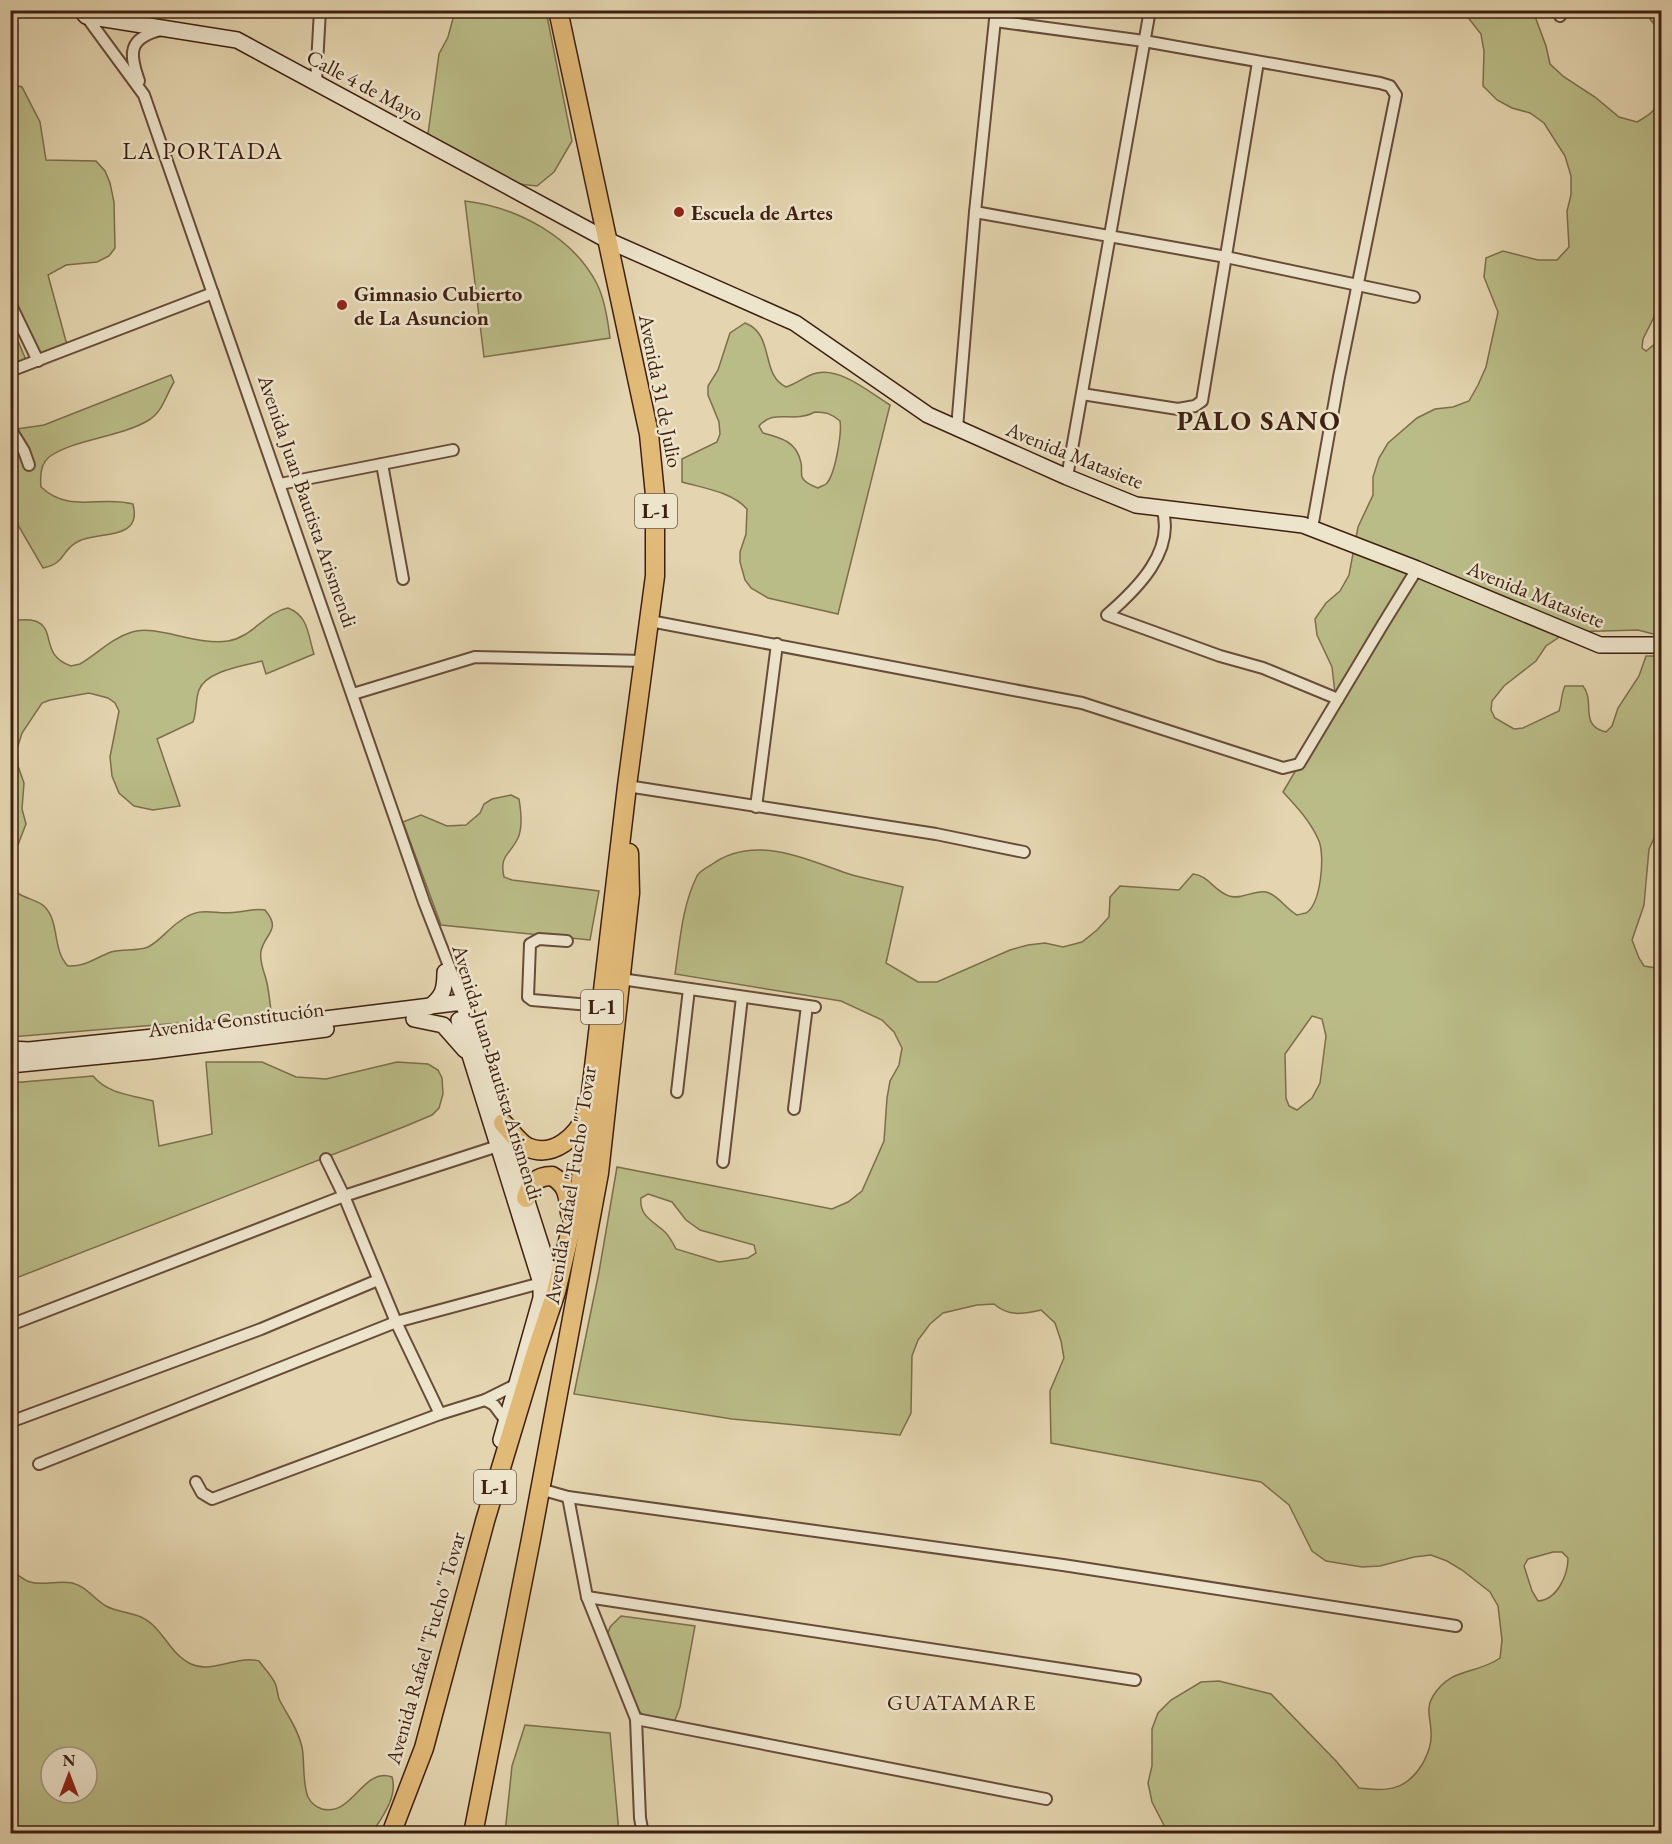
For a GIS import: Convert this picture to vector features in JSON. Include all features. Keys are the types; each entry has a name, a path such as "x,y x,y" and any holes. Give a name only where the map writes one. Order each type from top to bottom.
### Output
{"main road":[{"name":"Avenida 31 de Julio","path":"558,10 654,468 656,553 650,621 627,786"},
{"name":"Avenida Rafael \"Fucho\" Tovar","path":"473,1833 599,1173 630,893 627,786"},
{"name":"Avenida Rafael \"Fucho\" Tovar","path":"391,1833 424,1748 487,1514 535,1355 549,1287 572,1228 579,1195 627,786"},
{"path":"503,1123 525,1146 542,1151 561,1146 582,1126 590,1103"},
{"name":"L-1","path":"526,1198 535,1180 544,1176 558,1179 567,1191 572,1228"},
{"path":"549,1287 568,1338"},
{"name":"L-1","path":"401,1833 424,1748"}],"street":[{"path":"316,82 320,10"},
{"path":"1067,477 1112,237 1150,10"},
{"name":"Calle 4 de Mayo","path":"83,13 237,40 608,240"},
{"name":"Avenida Juan Bautista Arismendi","path":"83,13 144,95"},
{"path":"957,428 975,212 996,16 1380,83 1390,86 1396,94 1312,528"},
{"name":"Avenida Juan Bautista Arismendi","path":"168,29 140,38 131,54 133,65 353,694 431,922 445,972 503,1123 526,1198 549,1287"},
{"path":"1083,394 1178,409 1195,406 1202,401 1258,62"},
{"path":"975,212 1226,257 1414,297"},
{"name":"Avenida Matasiete","path":"608,240 795,323 928,414 1067,477 1136,505 1303,525 1417,569 1600,645 1662,645"},
{"path":"10,371 213,293"},
{"path":"10,303 38,361"},
{"path":"10,428 24,451 28,465"},
{"path":"280,484 453,450"},
{"path":"382,464 403,579"},
{"path":"1162,508 1165,517 1165,537 1157,560 1127,598 1107,615 1220,656 1263,668 1338,699"},
{"path":"650,621 1082,703 1283,768 1299,764 1417,569"},
{"path":"756,807 777,644"},
{"path":"353,694 475,657 644,661"},
{"path":"627,786 936,834 1024,852"},
{"name":"Avenida Juan Bautista Arismendi","path":"431,922 452,970 469,1055 498,1146 549,1287"},
{"path":"567,941 539,939 530,944 528,997 532,1000 602,1006"},
{"name":"L-1","path":"429,1007 440,1000 445,989 445,972"},
{"path":"621,979 811,1006 794,1109"},
{"path":"677,1092 689,989"},
{"path":"723,1161 742,997"},
{"name":"Avenida Constitución","path":"10,1049 28,1050 429,1007 460,1007"},
{"name":"Avenida Constitución","path":"10,1065 152,1051 414,1019 460,1007"},
{"name":"L-1","path":"414,1019 443,1025 469,1055"},
{"path":"10,1325 344,1196 498,1146"},
{"path":"326,1160 344,1196 396,1322 440,1414"},
{"path":"10,1422 261,1329 378,1280"},
{"path":"39,1464 396,1322 549,1287"},
{"name":"Avenida Juan Bautista Arismendi","path":"487,1514 495,1461 541,1298 549,1287"},
{"path":"196,1482 202,1493 212,1498 440,1414 485,1400 517,1384"},
{"path":"485,1400 494,1404 506,1421"},
{"path":"540,1489 568,1497 1063,1564 1456,1626"},
{"path":"568,1497 587,1597 636,1719 640,1818 643,1833"},
{"path":"587,1597 1135,1680"},
{"path":"636,1719 1046,1798"}],"green space":[{"path":"455,11 546,11 572,141 554,172 537,186 509,183 427,141 439,54 448,37"},
{"path":"1463,11 1533,11 1550,64 1619,117 1637,122 1651,113 1656,106 1661,85 1661,303 1643,339 1642,348 1646,351 1661,339 1661,636 1638,630 1567,632 1546,646 1536,661 1504,686 1492,701 1491,710 1495,718 1514,729 1523,728 1559,711 1565,686 1583,686 1587,692 1592,724 1606,732 1612,726 1618,708 1639,676 1646,656 1661,656 1661,824 1649,849 1644,905 1632,940 1644,966 1662,969 1661,1833 1168,1833 1152,1802 1148,1783 1152,1766 1152,1729 1158,1713 1171,1700 1201,1682 1219,1681 1271,1694 1359,1788 1379,1790 1396,1787 1410,1779 1423,1763 1431,1736 1429,1705 1440,1686 1456,1675 1482,1667 1500,1658 1502,1640 1498,1606 1490,1592 1462,1570 1431,1555 1380,1566 1362,1567 1326,1561 1312,1551 1289,1505 1261,1482 1051,1443 1050,1391 1064,1358 1055,1323 1041,1310 1010,1313 994,1304 977,1305 943,1313 930,1324 918,1340 912,1356 911,1413 900,1435 732,1419 574,1394 599,1272 617,1167 832,1209 848,1202 862,1191 884,1141 890,1081 899,1065 902,1048 894,1032 882,1020 841,1001 675,974 688,899 697,876 705,868 727,856 744,851 761,850 795,856 853,875 903,887 886,963 918,982 937,982 1010,950 1028,945 1045,943 1063,947 1082,942 1109,917 1110,897 1120,886 1179,890 1193,874 1203,877 1219,891 1229,896 1238,897 1266,892 1297,915 1306,913 1311,908 1320,879 1321,848 1308,821 1283,792 1336,702 1332,667 1317,635 1315,619 1326,603 1340,591 1349,575 1358,527 1373,495 1373,477 1379,458 1388,443 1417,418 1435,409 1453,407 1469,401 1478,385 1486,367 1498,312 1484,277 1486,258 1503,251 1538,260 1557,260 1569,247 1567,211 1571,195 1571,176 1565,156 1544,123 1530,113 1512,108 1497,100 1483,86 1484,51 1481,34","holes":["1312,1016 1322,1019 1326,1036 1320,1083 1312,1098 1297,1110 1289,1106 1286,1098 1285,1054","648,1194 672,1202 686,1220 700,1230 754,1245 756,1253 748,1258 719,1262 676,1249 666,1234 645,1214 641,1198","1553,1552 1562,1552 1568,1558 1564,1579 1556,1591 1545,1600 1538,1601 1532,1591 1524,1566 1528,1559"]},
{"path":"1647,11 1661,11 1661,33 1650,19"},
{"path":"10,84 22,87 40,122 46,160 96,161 105,171 114,202 115,248 109,256 97,262 66,265 48,275 67,345 49,355 38,353 11,298"},
{"path":"465,201 485,204 523,218 542,227 574,252 587,267 600,290 610,338 484,357"},
{"path":"10,322 26,360 10,365"},
{"path":"745,323 754,328 764,345 773,373 786,387 813,374 826,372 846,378 890,405 838,614 768,598 751,588 745,580 740,562 740,552 746,534 747,509 733,498 682,482 682,459 717,442 720,434 719,422 708,395 708,386 718,370 730,333","holes":["815,412 829,414 840,421 839,444 832,472 826,484 818,488 803,479 796,450 788,442 763,433 759,426 771,418 799,417"]},
{"path":"171,375 174,382 161,407 149,420 124,431 71,446 49,457 44,463 41,471 41,487 52,495 74,502 109,501 133,504 134,514 132,524 126,529 79,541 73,544 56,563 43,568 11,513 10,418 17,429 44,425"},
{"path":"288,608 304,621 314,654 266,674 262,661 236,667 209,678 199,690 193,722 157,739 180,806 153,810 134,806 119,793 112,776 110,757 119,711 115,703 108,698 89,693 42,703 22,733 17,749 18,766 24,783 22,809 26,824 16,850 15,886 19,894 43,905 50,913 60,952 68,966 85,964 116,951 148,947 180,921 195,913 265,910 270,917 272,927 261,951 261,960 271,1011 264,1016 11,1037 11,621 29,620 42,624 55,655 71,666 80,664 111,642 132,632 152,631 203,641 228,641 245,635 272,614"},
{"path":"511,795 519,799 521,824 520,834 504,859 504,877 512,880 599,891 590,940 441,925 403,822 421,815 447,826 466,825 480,813 484,804 492,799"},
{"path":"206,1062 262,1062 296,1077 326,1079 397,1062 428,1064 438,1070 442,1078 443,1094 439,1108 432,1115 11,1280 11,1083 93,1076 113,1090 153,1101 159,1146 212,1134"},
{"path":"11,1570 30,1582 67,1582 77,1585 106,1606 149,1621 177,1654 191,1664 207,1667 242,1660 259,1661 275,1683 279,1699 298,1734 302,1747 306,1791 314,1804 322,1809 342,1806 373,1778 392,1777 391,1799 372,1833 11,1833"},
{"path":"621,1616 695,1626 680,1707 675,1720 660,1723 648,1719 637,1709 629,1695 621,1679 607,1636 610,1627"},
{"path":"525,1725 610,1733 619,1833 505,1833 512,1766"}],"place":[{"name":"Escuela de Artes","path":"679,212"},
{"name":"Gimnasio Cubierto de La Asuncion","path":"342,305"}],"district":[{"name":"LA PORTADA","path":"203,150"},
{"name":"PALO SANO","path":"1259,420"},
{"name":"GUATAMARE","path":"962,1702"}]}
